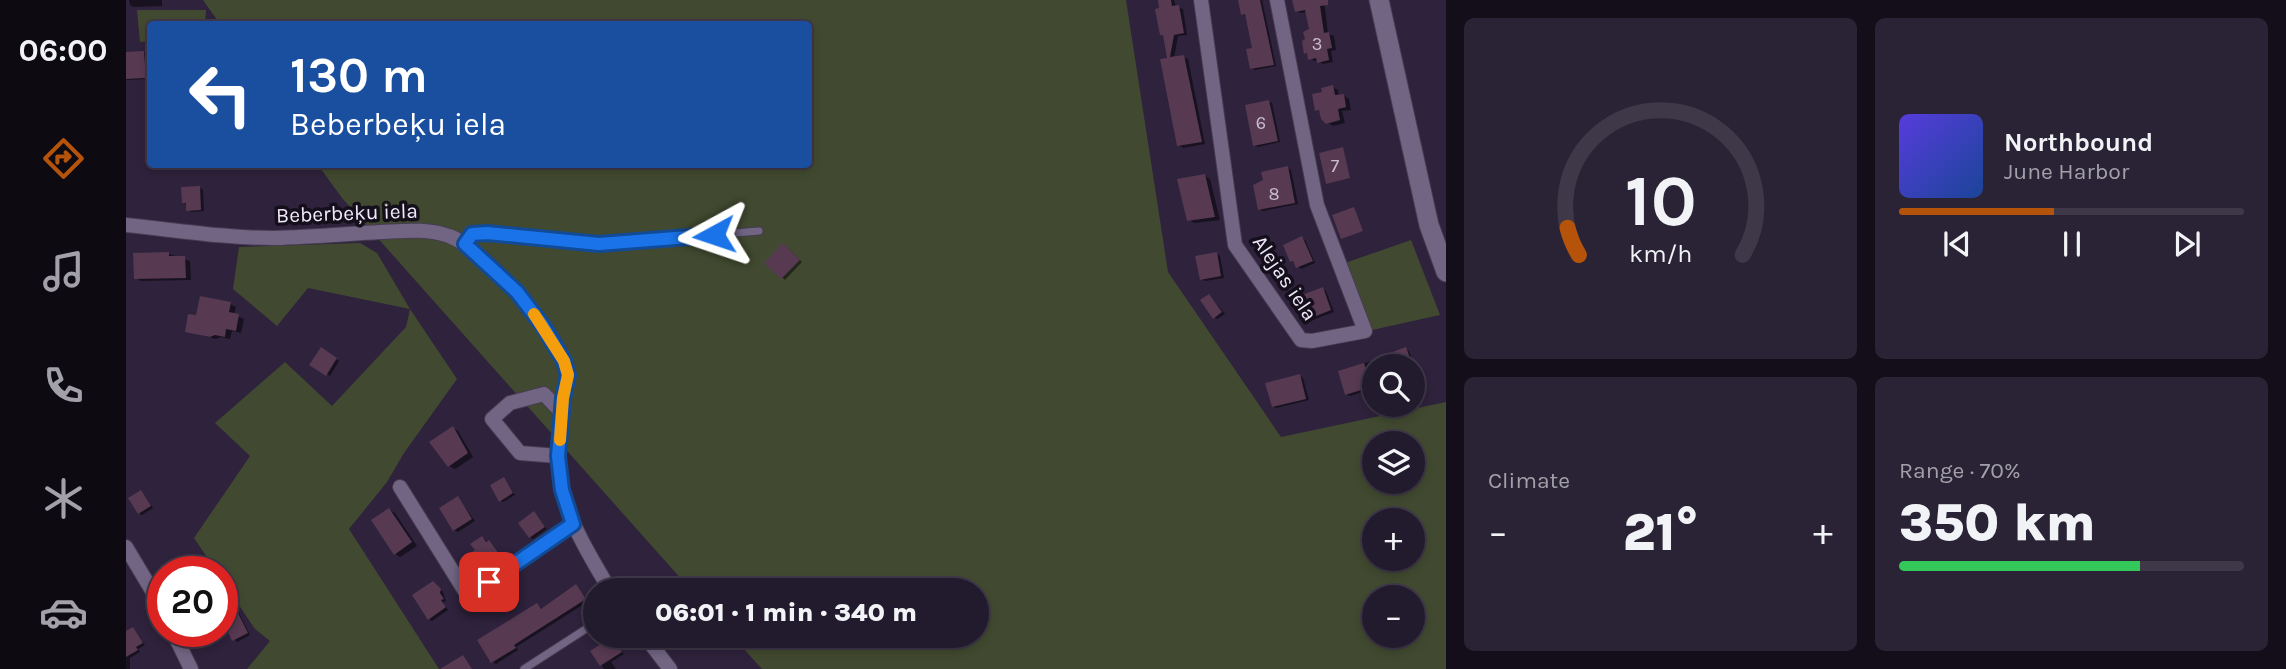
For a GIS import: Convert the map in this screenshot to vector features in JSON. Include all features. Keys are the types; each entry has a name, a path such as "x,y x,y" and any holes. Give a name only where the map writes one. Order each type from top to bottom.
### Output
{"main road":[{"path":"1379,0 1423,197 1446,272"}],"street":[{"name":"Alejas iela","path":"1201,0 1236,245 1301,340 1312,341 1365,331 1317,205 1277,0"},
{"name":"Beberbeķu iela","path":"126,225 233,236 275,237 432,232 450,236 465,244 517,292 543,326 564,361 568,375 558,456 562,490 573,524 603,578"},
{"path":"558,456 520,453 492,419 510,403 544,394 562,413"},
{"path":"400,486 468,596 573,524"},
{"path":"126,547 147,583"},
{"path":"180,647 191,669"},
{"path":"654,648 670,669"}],"lane":[{"path":"465,244 472,234 487,233 599,244 759,231"},
{"path":"524,669 583,631"}],"green space":[{"path":"203,0 1126,0 1168,272 1281,437 1375,417 1425,417 1425,406 1446,402 1446,669 762,669 743,648 989,648 989,578 680,578 342,198 320,168 812,168 812,21 218,21"},
{"path":"137,10 206,10 205,21 147,21 147,41 140,42"},
{"path":"1411,240 1440,315 1372,330 1345,263"},
{"path":"360,243 377,253 410,309 308,288 277,326 233,289 239,247"},
{"path":"410,309 457,379 404,453 387,482 349,529 439,669 247,669 270,641 255,629 238,604 238,556 206,556 194,538 250,456 215,423 285,362 332,406 406,327"}],"building":[{"path":"1158,0 1171,0 1172,6 1179,5 1184,33 1174,35 1170,57 1184,55 1202,142 1177,146 1160,59 1167,58 1155,9 1159,8"},
{"path":"1238,0 1260,0 1274,65 1250,69 1246,49 1252,48 1245,14 1241,15"},
{"path":"1292,0 1328,0 1328,5 1320,6 1324,33 1329,32 1332,48 1327,49 1329,60 1317,63 1316,58 1308,60 1307,53 1304,54 1303,32 1309,29 1305,10 1295,12"},
{"path":"144,51 146,78 126,79 126,52"},
{"path":"1333,85 1335,95 1344,94 1346,107 1338,109 1340,120 1326,124 1321,119 1319,110 1315,111 1312,94 1322,92 1321,88"},
{"path":"1269,100 1278,141 1253,146 1245,105"},
{"path":"1343,147 1350,178 1326,184 1319,153"},
{"path":"1288,166 1295,203 1258,210 1253,185 1263,180 1261,172"},
{"path":"1205,174 1215,217 1187,221 1177,179"},
{"path":"200,186 201,210 186,211 186,203 182,203 181,187"},
{"path":"1354,207 1363,231 1341,239 1332,215"},
{"path":"1302,236 1313,261 1296,268 1293,261 1290,262 1283,245"},
{"path":"783,243 800,260 781,279 764,263"},
{"path":"169,252 169,256 185,256 186,278 134,279 133,253"},
{"path":"1217,252 1221,276 1200,280 1195,256"},
{"path":"1323,287 1331,310 1306,320 1297,297"},
{"path":"1209,294 1222,312 1213,319 1200,300"},
{"path":"200,296 231,302 229,312 239,314 236,331 226,329 225,337 185,332 188,314 196,315"},
{"path":"321,347 337,358 326,376 309,365"},
{"path":"1406,347 1409,354 1387,354"},
{"path":"1362,364 1362,390 1345,395 1338,371"},
{"path":"1300,374 1306,399 1272,407 1265,383"},
{"path":"453,426 468,453 448,467 429,442"},
{"path":"504,477 513,493 499,502 490,485"},
{"path":"141,490 151,506 138,514 128,498"},
{"path":"458,496 472,519 453,531 439,508"},
{"path":"389,508 412,542 394,555 371,520"},
{"path":"534,511 545,527 529,538 518,523"},
{"path":"482,536 486,542 489,540 500,555 483,567 472,552 475,550 470,544"},
{"path":"433,581 441,589 440,593 444,599 441,600 446,607 428,620 412,595"},
{"path":"576,584 583,594 583,601 491,663 477,640 537,603 541,609"},
{"path":"238,613 248,633 238,638"},
{"path":"133,627 143,643 136,647 138,650 126,657 126,631"},
{"path":"595,648 619,648 622,652 600,666 590,651"},
{"path":"463,655 472,669 440,669"}],"slow traffic":[{"path":"534,314 564,361 568,375 563,398 560,440"}],"route":[{"path":"489,582 573,524 562,490 558,456 563,398 568,375 564,361 543,326 517,292 465,244 472,234 487,233 599,244 714,235"}]}
